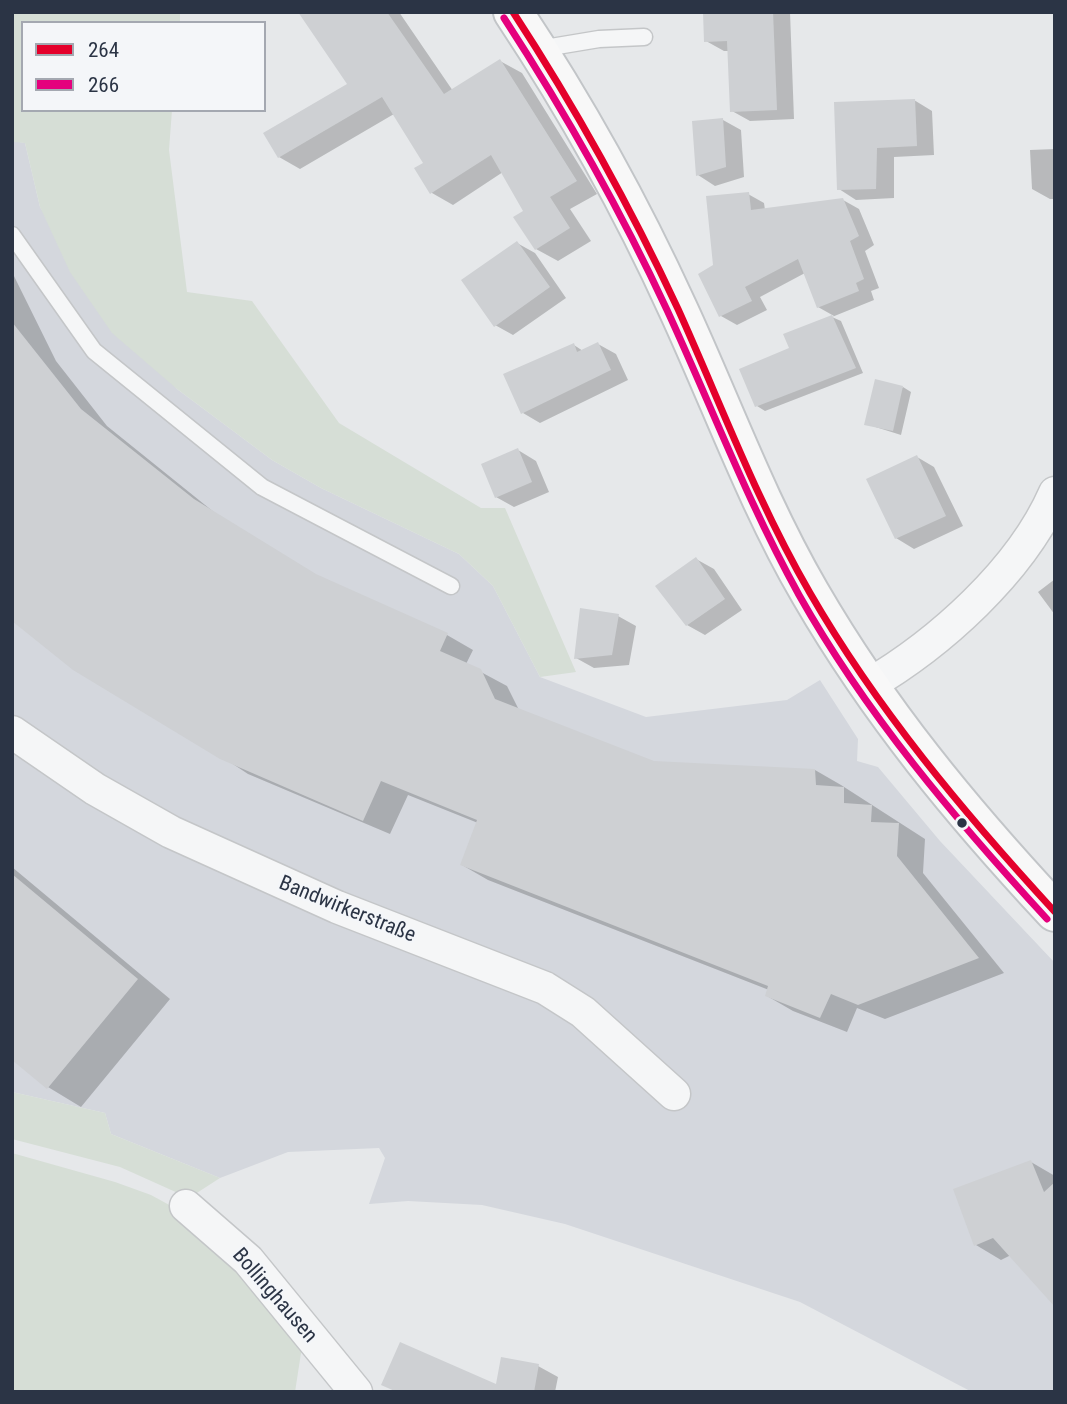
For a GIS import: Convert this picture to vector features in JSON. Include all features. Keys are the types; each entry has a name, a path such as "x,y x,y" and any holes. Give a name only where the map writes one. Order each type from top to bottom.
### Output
{"main road":[{"path":"513,12 645,237 778,533 809,591 867,686 915,752 968,818 1055,912"}],"street":[{"path":"867,686 925,648 975,601 1026,547 1055,493"},
{"name":"Bandwirkerstraße","path":"12,732 95,789 172,832 337,907 545,988 583,1012 674,1094"},
{"name":"Bollinghausen","path":"187,1206 248,1260 356,1392"}],"lane":[{"path":"537,50 598,39 644,37"},
{"path":"12,235 94,351 262,487 451,586"}],"shaded area":[{"path":"13,12 180,12 180,21 21,21 21,112 172,112 169,150 187,292 252,301 339,423 481,508 505,508 576,672 540,677 493,586 459,554 321,488 272,460 177,389 112,333 70,272 40,207 25,143 14,142"},
{"path":"12,72 14,141 25,143 40,207 177,389 272,460 321,488 459,554 493,586 540,677 646,717 787,700 820,680 858,739 857,761 878,767 940,841 1055,963 1055,1392 972,1392 800,1302 565,1224 482,1205 408,1201 369,1204 385,1158 379,1148 288,1152 220,1178 111,1134 105,1113 12,1092"},
{"path":"12,1092 105,1113 111,1134 220,1178 189,1198 120,1167 12,1139"},
{"path":"12,1153 115,1182 151,1195 184,1213 303,1340 295,1392 12,1392"}],"building":[{"path":"298,12 387,12 444,94 500,59 577,181 550,197 570,228 535,250 513,217 523,211 491,155 430,194 414,168 423,163 382,97 278,158 263,133 347,84"},
{"path":"703,12 773,12 777,110 730,112 727,41 704,42"},
{"path":"915,99 917,146 877,148 876,189 837,190 834,102"},
{"path":"723,118 726,167 696,176 692,121"},
{"path":"749,192 751,210 843,198 859,236 850,241 864,279 856,283 859,291 817,308 798,259 745,287 752,301 719,317 698,274 713,265 706,196"},
{"path":"517,241 550,287 494,327 461,280"},
{"path":"832,315 856,368 755,407 739,369 789,348 783,334"},
{"path":"12,322 81,409 194,499 316,574 448,633 440,651 481,669 495,699 654,761 815,769 816,785 844,787 844,803 872,805 871,822 899,823 897,856 979,958 858,1005 831,994 820,1018 765,996 768,986 460,865 477,820 381,781 363,821 220,759 73,670 12,621"},
{"path":"598,342 611,370 521,414 503,374 574,343 577,352"},
{"path":"875,379 903,386 893,431 864,425"},
{"path":"518,448 532,482 495,498 481,464"},
{"path":"917,455 946,516 895,539 866,479"},
{"path":"696,557 725,599 686,626 655,586"},
{"path":"580,608 619,614 612,655 574,659"},
{"path":"12,874 138,979 47,1089 12,1060"},
{"path":"1031,1160 1044,1192 1055,1182 1055,1307 993,1238 974,1246 953,1189"},
{"path":"400,1342 496,1384 501,1357 539,1364 534,1392 397,1392 381,1385"}],"transit line":[{"name":"264","path":"513,12 580,121 641,232 678,309 756,488 810,593 893,719 955,798 1055,912"},
{"name":"266","path":"504,18 549,89 611,198 667,310 763,525 825,639 853,682 914,764 979,843 1047,919"}]}
